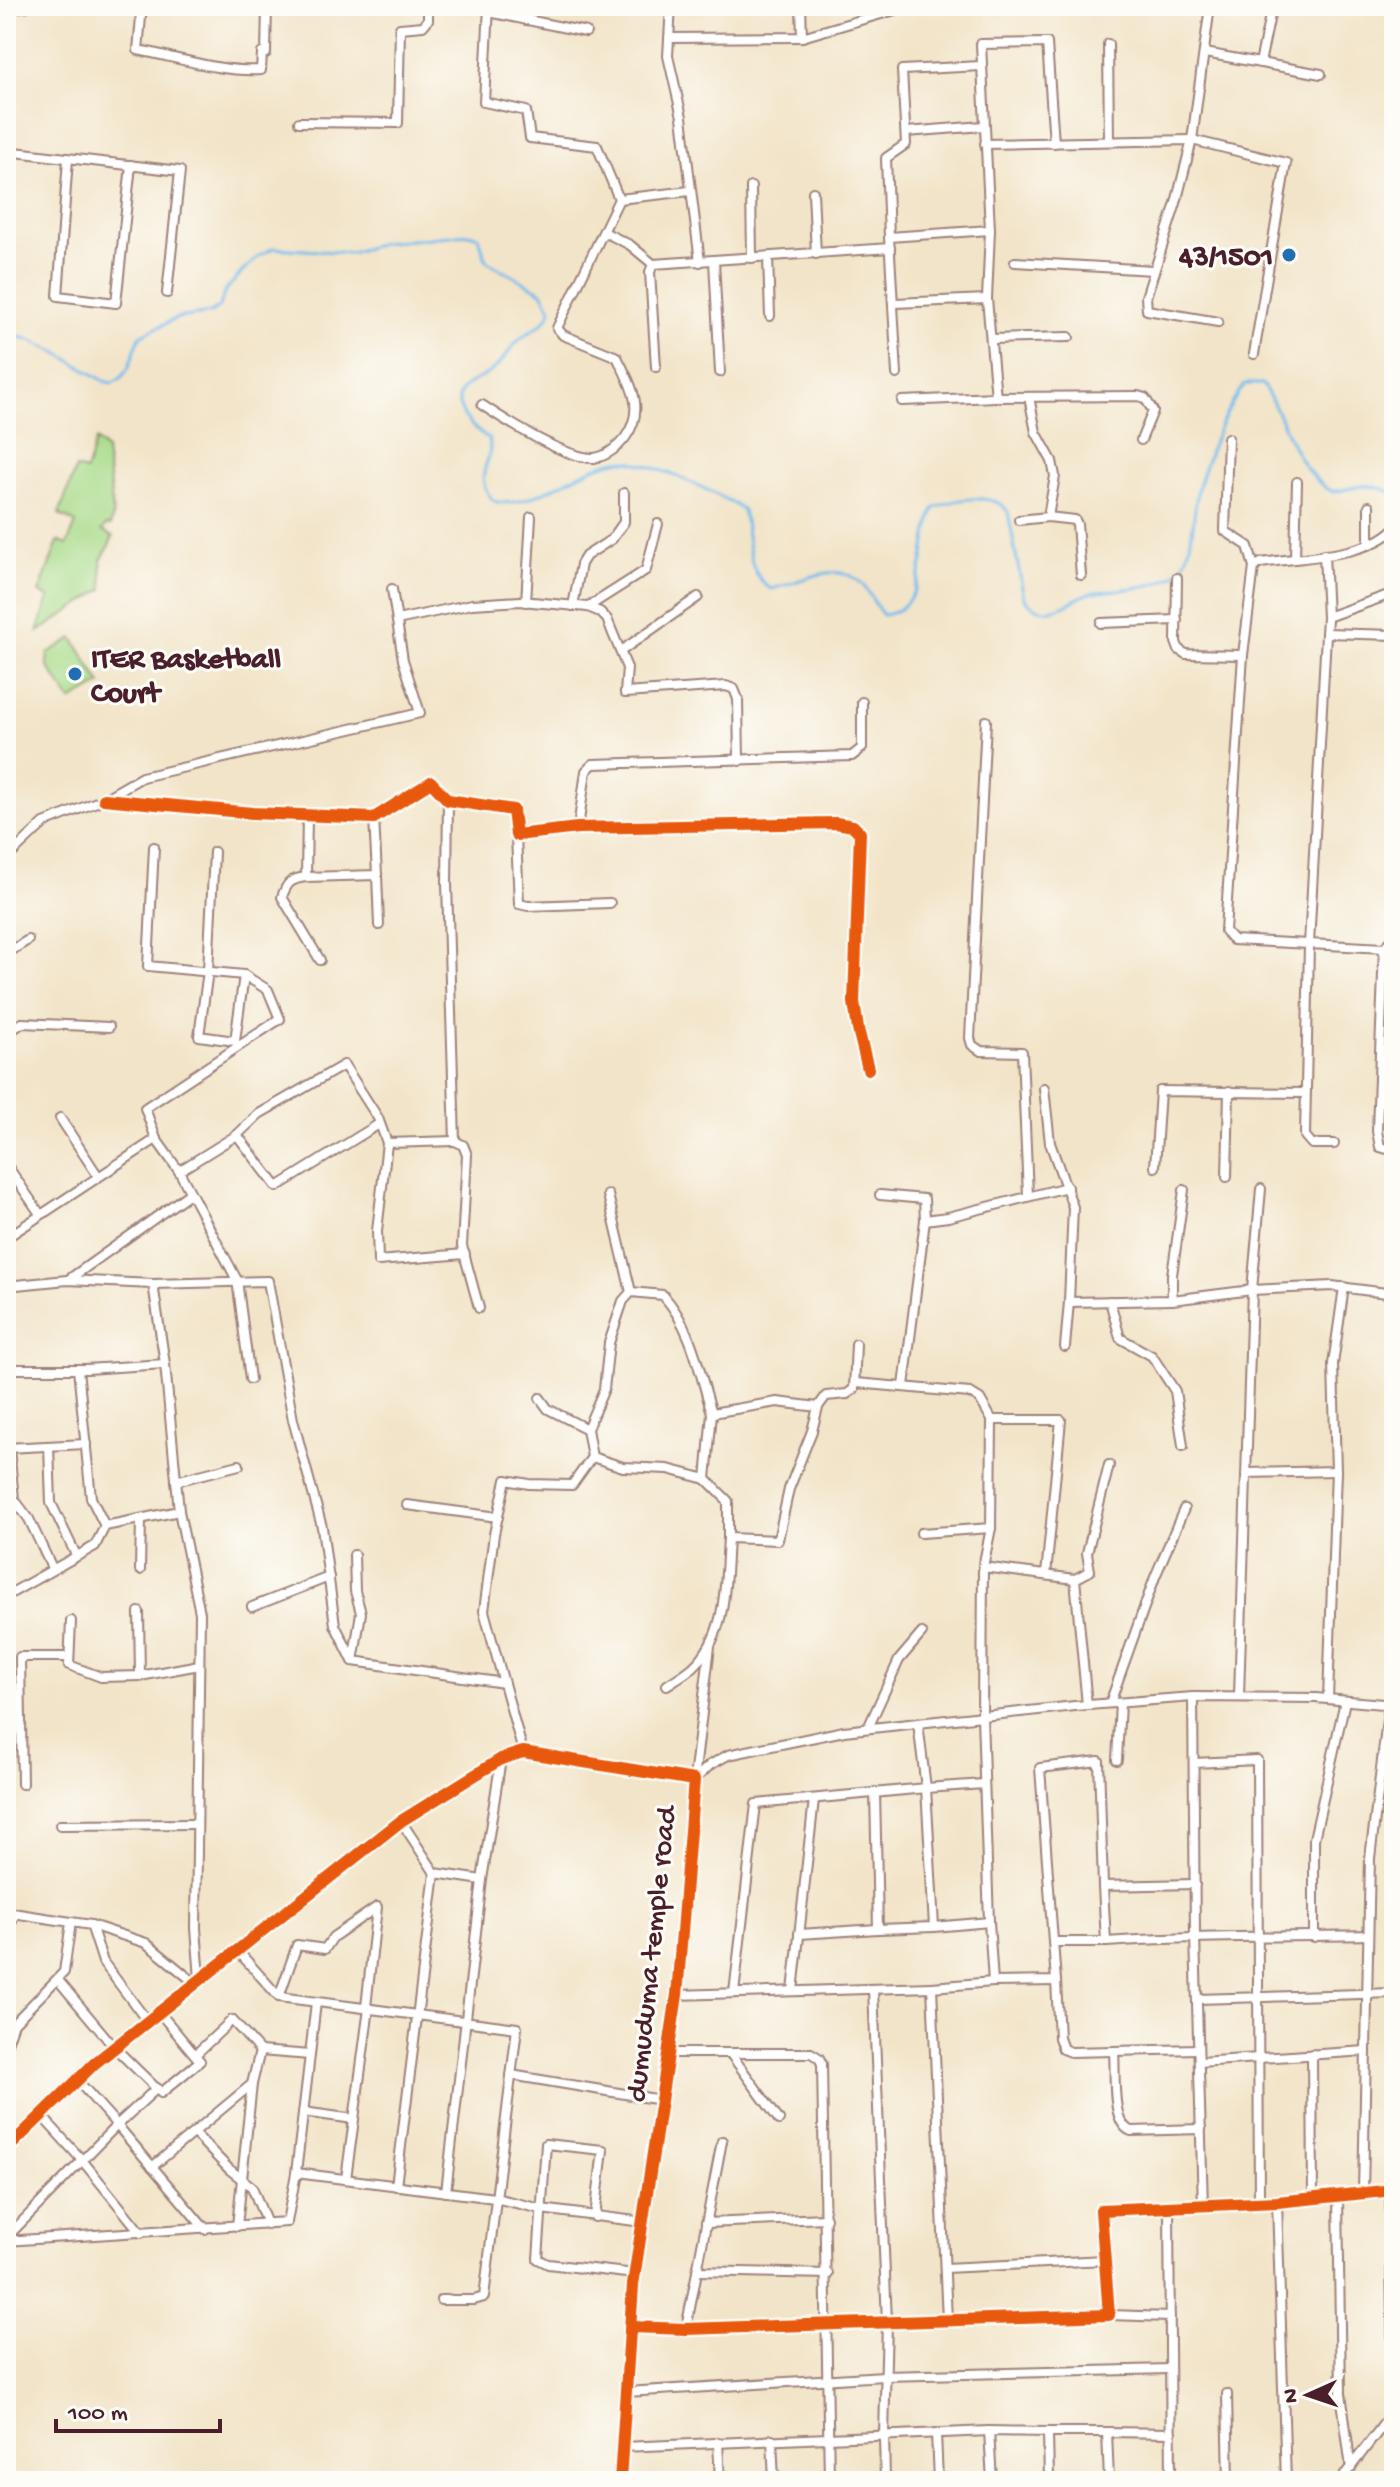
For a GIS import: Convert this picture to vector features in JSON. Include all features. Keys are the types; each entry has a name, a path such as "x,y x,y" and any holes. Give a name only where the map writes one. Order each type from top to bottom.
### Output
{"street":[{"path":"6,97 8,8 27,6"},
{"path":"142,6 138,50 257,71 261,70 262,53 266,53 267,6"},
{"path":"299,122 398,123 400,28 423,26 428,20 428,6"},
{"path":"525,6 526,20"},
{"path":"671,6 668,56 682,117 700,262"},
{"path":"801,6 802,37"},
{"path":"669,38 802,37 900,6"},
{"path":"1210,6 1192,140 1146,297 1147,310 1218,322"},
{"path":"1260,63 1272,6"},
{"path":"482,405 524,433 585,457 600,456 623,441 632,428 637,402 617,357 563,335 557,328 619,199 597,146 530,138 526,111 484,102 489,9 586,32"},
{"path":"996,397 987,299 990,230 981,44 1047,43 1054,143"},
{"path":"1108,44 1109,140"},
{"path":"1205,53 1321,74"},
{"path":"897,374 886,158 906,144 902,70 981,66"},
{"path":"906,132 984,126"},
{"path":"985,144 1192,140 1286,163 1254,354"},
{"path":"6,151 180,171 167,293"},
{"path":"68,159 58,296 116,303 131,165"},
{"path":"751,187 752,258"},
{"path":"619,199 690,191"},
{"path":"813,192 816,254"},
{"path":"889,237 990,230"},
{"path":"604,232 630,245 653,264 890,248"},
{"path":"768,257 770,316"},
{"path":"714,261 720,372"},
{"path":"1015,262 1153,270"},
{"path":"653,264 650,272 656,367"},
{"path":"895,303 987,299"},
{"path":"991,339 1069,337"},
{"path":"902,401 1119,395 1145,398 1153,411 1141,440"},
{"path":"1029,397 1036,432 1052,461 1055,476 1048,517"},
{"path":"1228,438 1225,531 1248,546 1254,567 1243,655 1225,931 1233,940 1384,948"},
{"path":"1295,558 1297,482"},
{"path":"573,606 581,564 586,556 612,539 624,522 624,493"},
{"path":"1369,506 1369,545"},
{"path":"526,602 531,517"},
{"path":"1019,520 1048,517 1070,519 1077,524 1081,575"},
{"path":"588,607 646,570 658,524"},
{"path":"1254,567 1261,563 1369,545 1394,529"},
{"path":"1324,554 1327,617 1309,944 1305,1093 1307,1141 1312,1144 1334,1144"},
{"path":"1177,578 1177,647 1182,652 1243,655"},
{"path":"6,859 44,823 104,799 142,777 420,713 403,660 392,589"},
{"path":"1327,617 1394,593"},
{"path":"621,651 698,597"},
{"path":"397,620 472,604 526,602 588,607 607,619 621,651 627,668 625,693 726,686 734,689 738,699 739,761"},
{"path":"1101,623 1177,620"},
{"path":"1326,633 1394,635"},
{"path":"578,828 586,771 593,764 833,758 856,754 862,743 862,702"},
{"path":"986,721 970,1038 972,1045 981,1051 1022,1052 1028,1196"},
{"path":"104,799 210,810 374,818 431,782 448,800 513,810 519,904 610,903"},
{"path":"448,800 447,884 455,1141"},
{"path":"306,877 307,816"},
{"path":"374,818 379,925"},
{"path":"516,835 578,828 836,823 853,826 860,833 854,1002 868,1069"},
{"path":"154,847 148,966 244,975 268,990 280,1019 145,1108 156,1139 179,1171 237,1280 250,1379"},
{"path":"214,852 208,971 199,1036 235,1041 244,975"},
{"path":"320,960 282,897 286,885 292,879 306,877 377,875"},
{"path":"1394,938 1384,948 1377,1141 1380,1147 1394,1151"},
{"path":"6,954 28,940"},
{"path":"6,1034 22,1023 109,1027"},
{"path":"179,1171 237,1135 259,1114 344,1065 387,1143 377,1231 378,1261 465,1254"},
{"path":"1044,1088 1050,1143 1073,1207 1065,1347"},
{"path":"1227,1177 1229,1091"},
{"path":"1155,1167 1159,1092 1305,1093"},
{"path":"60,1118 98,1176"},
{"path":"237,1135 277,1187 379,1124"},
{"path":"6,1238 156,1139"},
{"path":"387,1143 455,1141 463,1145 467,1155 462,1246 479,1308"},
{"path":"6,1164 40,1214"},
{"path":"925,1220 1067,1187"},
{"path":"1239,1696 1252,1290 1261,1189"},
{"path":"1172,1300 1172,1275 1184,1190"},
{"path":"67,1280 190,1193"},
{"path":"608,1195 631,1292"},
{"path":"880,1195 924,1199 925,1220 904,1386"},
{"path":"7,1284 67,1280 153,1284 268,1281 293,1420 322,1527 335,1625 353,1661"},
{"path":"153,1284 165,1364 179,1511 200,1613 196,1824 198,1981"},
{"path":"1069,1302 1172,1300 1252,1290 1344,1287 1394,1294"},
{"path":"1328,1699 1336,1471 1333,1364 1344,1287"},
{"path":"631,1292 663,1295 688,1330 712,1413 706,1479"},
{"path":"523,1752 484,1611 506,1480 572,1485 592,1457 587,1429 604,1389 609,1343 623,1301 631,1292"},
{"path":"1110,1301 1120,1338 1152,1356 1175,1391 1183,1446"},
{"path":"728,1538 778,1540 789,1489 818,1407 826,1396 851,1393 856,1383 856,1344"},
{"path":"6,1369 165,1364"},
{"path":"78,1369 91,1498 105,1526"},
{"path":"856,1383 970,1393 980,1399 992,1420 991,1528 983,1567 982,1716 993,1982"},
{"path":"540,1398 548,1409 587,1429"},
{"path":"712,1413 777,1402 818,1407"},
{"path":"6,1419 14,1499 29,1519 52,1568"},
{"path":"992,1420 1061,1420 1046,1575"},
{"path":"7,1448 86,1444"},
{"path":"49,1446 51,1503 76,1555"},
{"path":"592,1457 623,1467 668,1469 706,1479 728,1501 723,1608 710,1646 694,1780"},
{"path":"176,1481 239,1465"},
{"path":"983,1567 1075,1579 1090,1571 1087,1553 1109,1465"},
{"path":"1247,1473 1336,1471"},
{"path":"407,1505 498,1517"},
{"path":"6,1509 20,1508"},
{"path":"1110,1703 1155,1577 1184,1509"},
{"path":"105,1526 179,1511"},
{"path":"140,1570 141,1519"},
{"path":"6,1596 95,1546 105,1526"},
{"path":"921,1533 991,1528"},
{"path":"353,1661 361,1613 355,1591 354,1555"},
{"path":"252,1607 329,1577"},
{"path":"1075,1579 1087,1705"},
{"path":"139,1612 140,1676"},
{"path":"71,1621 69,1665 101,1677 140,1676 199,1665"},
{"path":"868,1728 899,1660 922,1633"},
{"path":"667,1685 693,1667 710,1646"},
{"path":"22,1784 20,1657 69,1657"},
{"path":"353,1661 504,1683"},
{"path":"1193,1697 1195,1936 1203,2206"},
{"path":"694,1780 710,1765 728,1755 868,1728 1193,1697 1328,1699 1392,1704 1370,1858 1363,2193"},
{"path":"1314,1937 1314,1839 1345,1701"},
{"path":"1117,1760 1120,1703"},
{"path":"918,1723 926,1788 934,1927"},
{"name":"dumuduma temple road","path":"6,2150 114,2047 401,1821 501,1759 523,1752 694,1780 677,1995 635,2274 620,2481"},
{"path":"446,2192 482,1880 501,1759"},
{"path":"1194,1763 1257,1760 1259,2203"},
{"path":"1106,1942 1099,1761 1040,1768 1060,2046 1071,2052 1198,2049"},
{"path":"734,1993 756,1804 984,1784"},
{"path":"875,1792 878,1929"},
{"path":"793,1991 814,1799"},
{"path":"396,2186 435,1873 401,1821"},
{"path":"60,1825 196,1824"},
{"path":"435,1873 482,1880"},
{"path":"1103,1886 1195,1884"},
{"path":"279,1997 297,1945 325,1949 333,1937 377,1907 346,2179"},
{"path":"6,1935 10,1913 91,1925 146,1943 198,1981"},
{"path":"6,2046 14,2023 64,1972 71,1922"},
{"path":"799,1934 989,1922"},
{"path":"91,1925 103,1962 147,2021"},
{"path":"1053,1942 1195,1936 1368,1935"},
{"path":"237,1950 279,1997 517,2028 484,2297 441,2300"},
{"path":"58,1980 114,2047 161,2093 200,2061 159,2012"},
{"path":"677,1995 1056,1981"},
{"path":"932,1987 947,2320"},
{"path":"873,1989 887,2322 885,2481"},
{"path":"1197,1999 1394,1993"},
{"path":"6,2240 287,2222 296,2173 316,2002"},
{"path":"196,2054 232,2020 260,2051 310,2055"},
{"path":"237,2226 252,2084 260,2051"},
{"path":"1199,2062 1366,2051"},
{"path":"1114,2052 1116,2104 1125,2129 1201,2129"},
{"path":"668,2053 811,2053 819,2058 825,2080 829,2481"},
{"path":"730,2053 779,2120"},
{"path":"1312,2054 1313,2198"},
{"path":"511,2075 661,2100"},
{"path":"77,2080 205,2229"},
{"path":"152,2167 252,2084"},
{"path":"6,2240 82,2160 157,2088"},
{"path":"303,2112 354,2119"},
{"path":"41,2115 141,2233"},
{"path":"194,2133 252,2187 267,2224"},
{"path":"686,2329 722,2141"},
{"path":"595,2217 603,2150 546,2144 538,2259 541,2262 635,2274"},
{"path":"296,2173 495,2198 541,2209 643,2222"},
{"path":"1109,2315 1101,2210 1277,2202 1392,2190 1394,2449"},
{"path":"1338,2196 1341,2393 1351,2468"},
{"path":"1277,2202 1286,2481"},
{"path":"1169,2207 1171,2481"},
{"path":"706,2223 826,2218"},
{"path":"945,2268 1105,2260"},
{"path":"697,2271 828,2274"},
{"path":"631,2327 686,2329 1109,2315 1170,2317"},
{"path":"626,2392 884,2376 1170,2369"},
{"path":"1227,2394 1229,2481"},
{"path":"1341,2481 1393,2412"},
{"path":"623,2447 989,2431 1171,2433"},
{"path":"989,2431 992,2481"},
{"path":"1048,2432 1049,2481"},
{"path":"1107,2432 1109,2481"},
{"path":"936,2433 938,2481"},
{"path":"772,2439 774,2481"},
{"path":"718,2442 720,2481"}],"green space":[{"path":"96,440 106,450 113,515 110,526 106,525 102,531 113,537 101,561 103,589 38,632 49,597 39,593 58,541 67,545 76,523 59,514 76,468 86,471"},
{"name":"ITER Basketball Court","path":"73,638 101,684 71,701 47,665 48,653"}],"waterway":[{"path":"6,333 60,354 112,383 128,369 140,336 177,318 211,313 219,307 226,290 243,271 273,248 351,253 382,243 469,234 479,237 486,261 542,292 551,309 543,323 520,339 495,368 466,386 460,396 459,403 466,418 489,439 489,454 483,476 487,492 494,501 507,503 522,500 604,464 617,461 645,465 700,487 743,510 753,565 763,583 771,589 818,575 840,573 861,583 883,615 898,610 916,587 934,509 962,500 993,501 1008,512 1024,598 1041,610 1058,608 1092,592 1145,586 1171,577 1178,572 1187,556 1199,484 1212,445 1230,406 1245,384 1262,384 1299,458 1319,483 1333,492 1369,486 1394,493"}],"cycle path":[{"path":"104,799 252,813 374,818 431,782 448,800 513,810 516,835 578,828 836,823 853,826 860,833 854,1002 868,1069"},
{"path":"6,2150 95,2063 401,1821 501,1759 523,1752 694,1780 677,1995 633,2285 620,2481"},
{"path":"631,2327 686,2329 1109,2315 1101,2210 1277,2202 1394,2190"}],"place":[{"name":"43/1501","path":"1289,255"},
{"name":"ITER Basketball Court","path":"75,674"}]}
